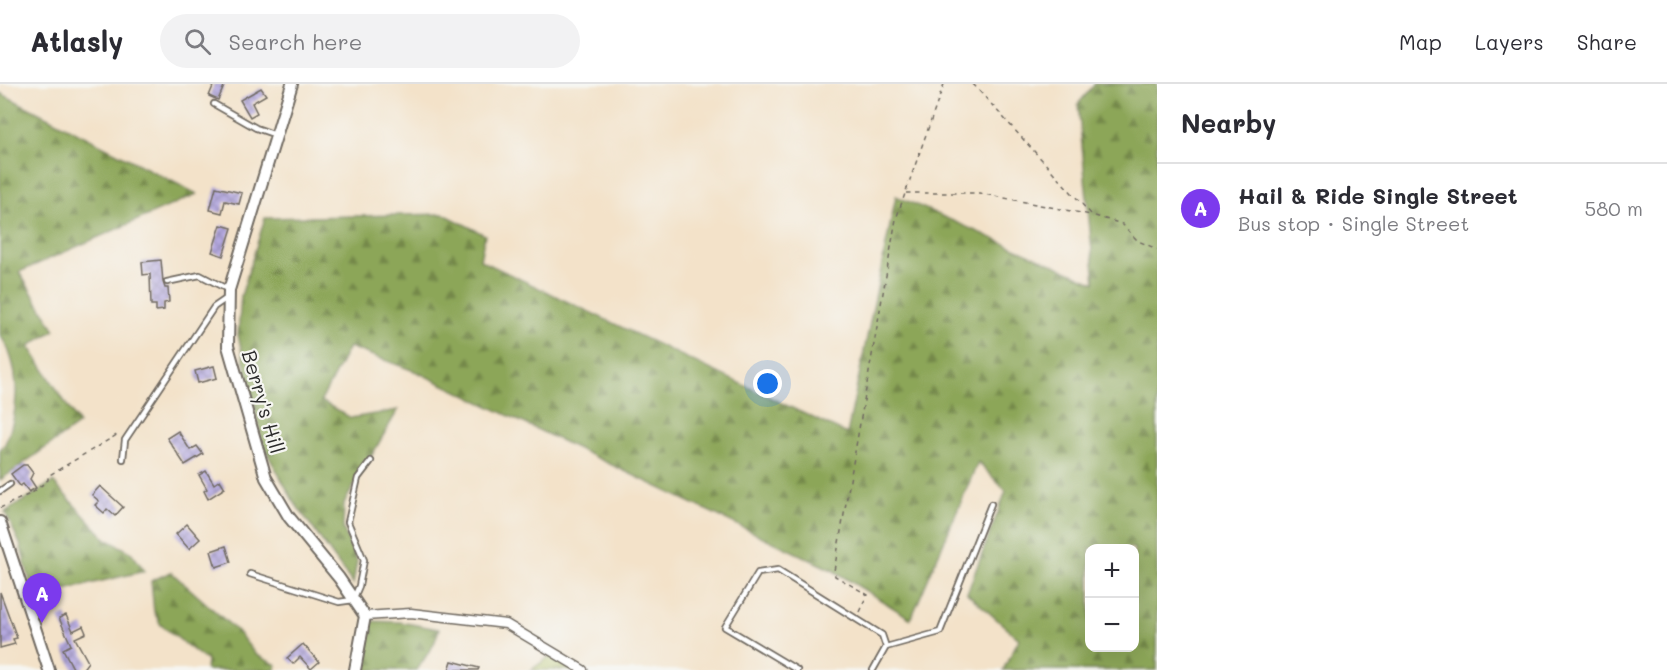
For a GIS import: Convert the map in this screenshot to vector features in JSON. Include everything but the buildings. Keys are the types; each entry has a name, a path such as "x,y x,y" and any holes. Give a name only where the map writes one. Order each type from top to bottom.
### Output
{"street":[{"name":"Berry's Hill","path":"292,84 229,293 228,346 266,478 289,517 365,616"},
{"path":"0,522 49,670"},
{"path":"354,670 365,616 411,613 506,624 583,670"}],"lane":[{"path":"214,104 256,128 276,135"},
{"path":"123,459 125,440 214,308 229,293 200,276 167,282"},
{"path":"250,574 339,602 354,600 364,560 348,522 358,478 371,461"},
{"path":"0,491 10,484"},
{"path":"873,670 886,647 940,632 991,504"},
{"path":"797,670 725,627 758,573 778,570 856,621 882,634 886,647"}],"path":[{"path":"856,621 868,594 835,576 834,571 896,219 944,84"},
{"path":"974,84 1092,215"},
{"path":"906,194 979,193 1092,215 1122,224 1138,241 1157,249"},
{"path":"0,508 32,492 48,480 48,476 120,432 122,436"}],"green space":[{"path":"1095,84 1157,84 1157,670 1003,670 1019,639 967,593 1006,491 978,462 911,619 834,571 417,372 349,347 321,401 351,418 398,410 344,503 343,528 357,561 353,584 294,502 263,446 238,335 241,296 265,218 444,214 485,235 480,260 847,434 896,196 1095,283 1078,104"},
{"path":"0,93 197,194 19,272 55,330 29,346 79,424 0,480 0,451 5,444 14,417 16,388 12,360 0,335"},
{"path":"53,482 106,539 131,552 145,571 34,597 20,544 5,512"},
{"path":"171,572 237,631 256,655 277,665 275,670 206,670 207,661 161,625 154,612 151,581"},
{"path":"367,621 400,622 439,629 434,644 417,670 357,670"},
{"path":"552,655 575,670 531,670"}],"place":[{"name":"Hail & Ride Single Street","path":"42,623"}]}
